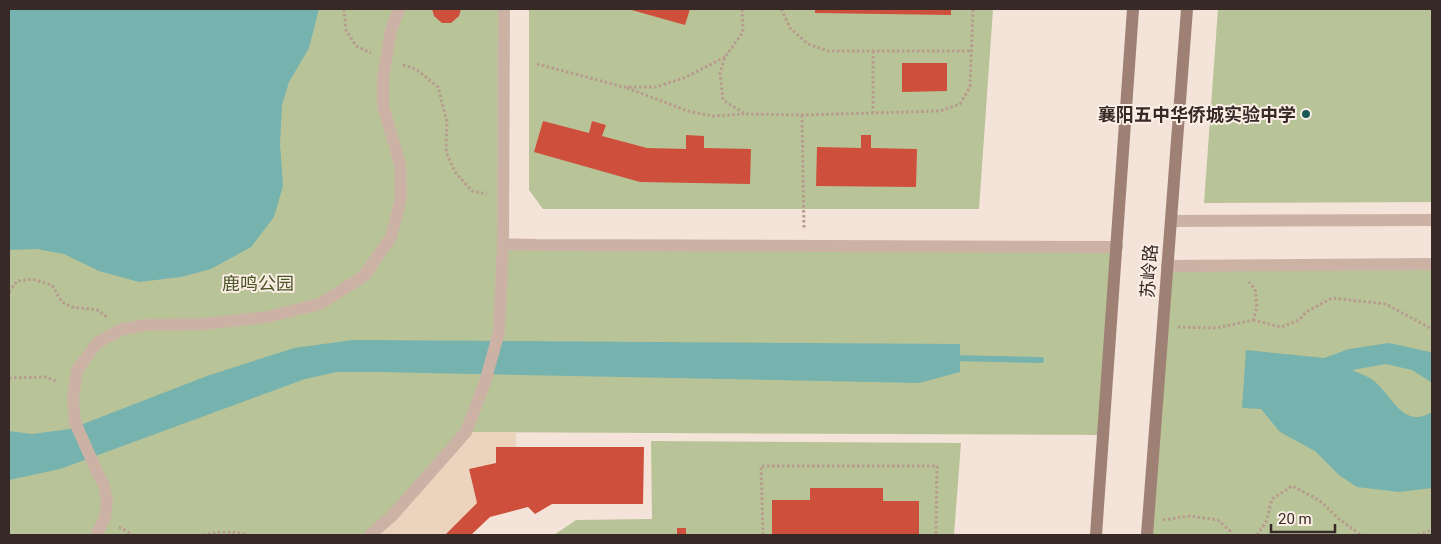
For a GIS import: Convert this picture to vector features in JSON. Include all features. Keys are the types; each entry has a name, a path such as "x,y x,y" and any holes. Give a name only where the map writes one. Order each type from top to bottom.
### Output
{"main road":[{"name":"苏岭路","path":"1096,535 1134,9"},
{"name":"苏岭路","path":"1147,535 1187,9"}],"street":[{"path":"96,535 105,518 107,501 104,485 75,422 74,395 77,370 98,344 120,330 145,325 203,324 267,317 320,304 364,276 391,237 401,198 400,164 383,106 383,78 391,30 399,9"},
{"path":"370,535 392,516 466,432 485,382 499,332 503,244 504,9"},
{"path":"1171,221 1432,220"},
{"path":"503,244 1117,247"},
{"path":"1167,266 1432,264"}],"path":[{"path":"344,9 346,30 356,46 385,59 416,69 438,87 447,122 446,152 455,172 472,191 503,198"},
{"path":"742,9 743,32 725,57 720,73 724,100 745,114"},
{"path":"782,9 790,28 808,44 828,51 972,51"},
{"path":"537,64 624,87 688,110 712,116 940,110 960,104 970,87 973,9"},
{"path":"873,51 873,113"},
{"path":"624,87 656,87 684,78 725,57"},
{"path":"802,115 804,246"},
{"path":"1233,266 1255,289 1257,307 1253,320"},
{"path":"9,292 17,281 32,278 52,285 62,302 72,307 97,310 113,321 117,332"},
{"path":"1163,326 1216,328 1253,320 1281,327 1299,320 1306,312 1332,298 1386,304 1432,329"},
{"path":"9,378 46,377 62,383 74,395"},
{"path":"763,535 761,466 937,466 936,535"},
{"path":"1257,535 1266,522 1272,499 1292,486 1319,500 1339,519 1361,535"},
{"path":"1148,522 1190,516 1218,520 1230,531 1230,535"},
{"path":"1418,535 1432,530"},
{"path":"203,535 213,532 238,532 248,535"}],"green space":[{"name":"鹿鸣公园","path":"9,9 504,9 503,244 1117,247 1103,435 466,432 370,535 9,535"},
{"path":"529,9 993,9 979,209 543,209 529,190"},
{"name":"襄阳五中华侨城实验中学","path":"1218,9 1432,9 1432,202 1204,203"},
{"path":"1432,264 1432,535 1147,535 1167,266"},
{"path":"651,441 961,443 954,535 554,535 576,520 652,519"}],"shaded area":[{"path":"466,432 516,432 516,447 496,447 496,463 469,470 477,503 445,535 370,535"}],"water":[{"path":"9,9 319,9 309,48 289,82 282,105 280,144 283,186 274,217 251,247 211,269 181,277 139,282 99,271 64,254 37,249 9,250"},
{"path":"353,340 960,344 960,372 919,383 337,372 305,379 60,469 9,480 9,431 32,434 70,429 207,376 294,348"},
{"path":"1389,343 1430,352 1432,354 1432,384 1412,370 1386,364 1352,370 1370,378 1404,413 1412,417 1421,417 1432,412 1432,488 1399,492 1357,487 1339,475 1315,451 1280,432 1261,409 1242,408 1246,350 1324,358 1349,349"}],"building":[{"path":"432,9 461,9 459,16 451,23 442,23 434,16"},
{"path":"628,9 690,9 685,25"},
{"path":"815,9 951,9 951,15 815,13"},
{"path":"902,63 947,63 947,91 902,92"},
{"path":"543,121 589,133 592,121 606,125 602,136 647,148 686,149 686,135 704,136 704,148 751,149 750,184 640,182 534,152"},
{"path":"861,135 871,135 871,148 917,149 916,187 816,186 817,147 861,148"},
{"path":"496,447 644,447 643,504 552,504 535,514 528,507 490,517 471,535 445,535 477,503 469,469 496,463"},
{"path":"810,488 883,488 883,501 919,501 919,535 772,535 772,500 810,500"},
{"path":"677,528 686,528 686,535 677,535"}],"waterway":[{"path":"952,358 1041,360"}],"place":[{"name":"襄阳五中华侨城实验中学","path":"1306,114"}]}
